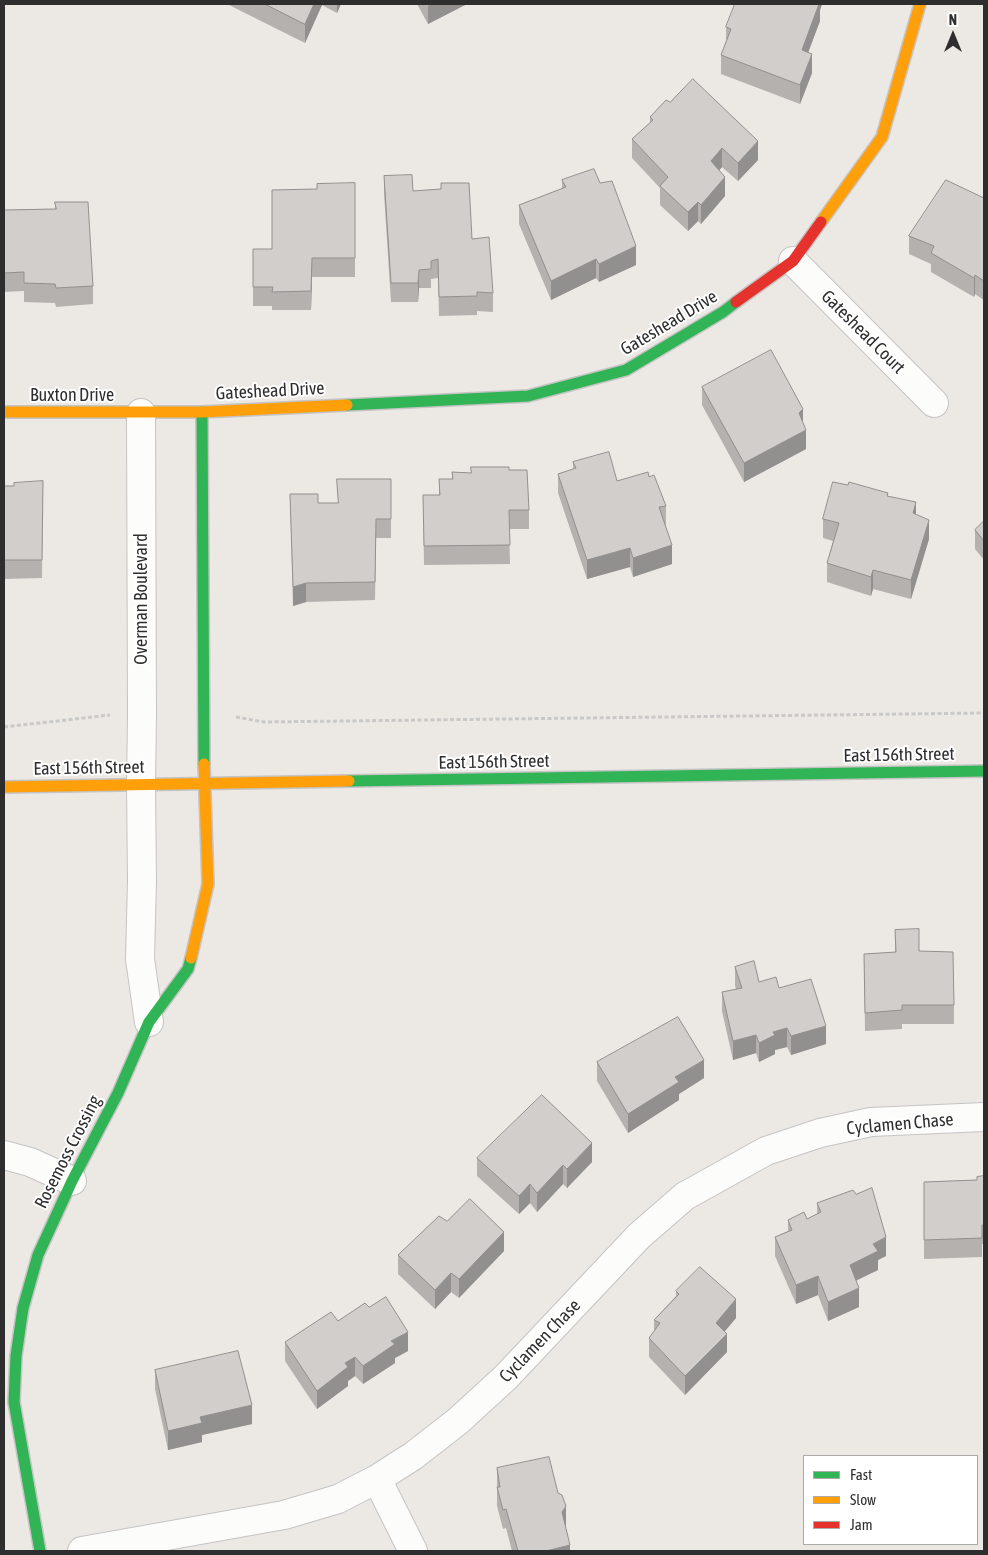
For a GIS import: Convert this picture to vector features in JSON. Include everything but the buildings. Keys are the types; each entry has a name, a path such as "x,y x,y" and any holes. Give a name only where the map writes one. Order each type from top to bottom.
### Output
{"street":[{"name":"Gateshead Drive","path":"141,413 202,412 528,396 626,370 723,312 793,261 882,137 920,4"},
{"name":"Gateshead Court","path":"793,261 934,402"},
{"name":"Buxton Drive","path":"4,412 141,413"},
{"name":"Rosemoss Crossing","path":"40,1551 14,1402 16,1356 23,1308 38,1255 72,1181 118,1093 149,1022 188,969 208,884 203,716 202,412"},
{"name":"Overman Boulevard","path":"141,413 142,881 140,959 149,1022"},
{"name":"East 156th Street","path":"4,787 984,771"},
{"name":"Cyclamen Chase","path":"82,1551 284,1515 338,1499 377,1479 412,1456 458,1421 506,1377 639,1236 685,1196 766,1152 820,1133 871,1122 984,1117"},
{"path":"4,1155 30,1162 72,1181"},
{"path":"377,1479 413,1551"}],"path":[{"path":"203,716 235,717 264,722 984,713"},
{"path":"4,726 102,715 142,716"}],"traffic: fast":[{"path":"347,405 528,396 626,370 723,312 736,302"},
{"path":"202,412 204,764"},
{"path":"349,781 984,771"},
{"path":"40,1551 14,1402 16,1356 23,1308 38,1255 72,1181 118,1093 149,1022 188,969 191,958"}],"traffic: slow":[{"path":"821,222 882,137 920,4"},
{"path":"4,412 202,412 347,405"},
{"path":"191,958 208,884 204,764"},
{"path":"4,787 349,781"}],"traffic: jam":[{"path":"736,302 793,261 821,222"}]}
